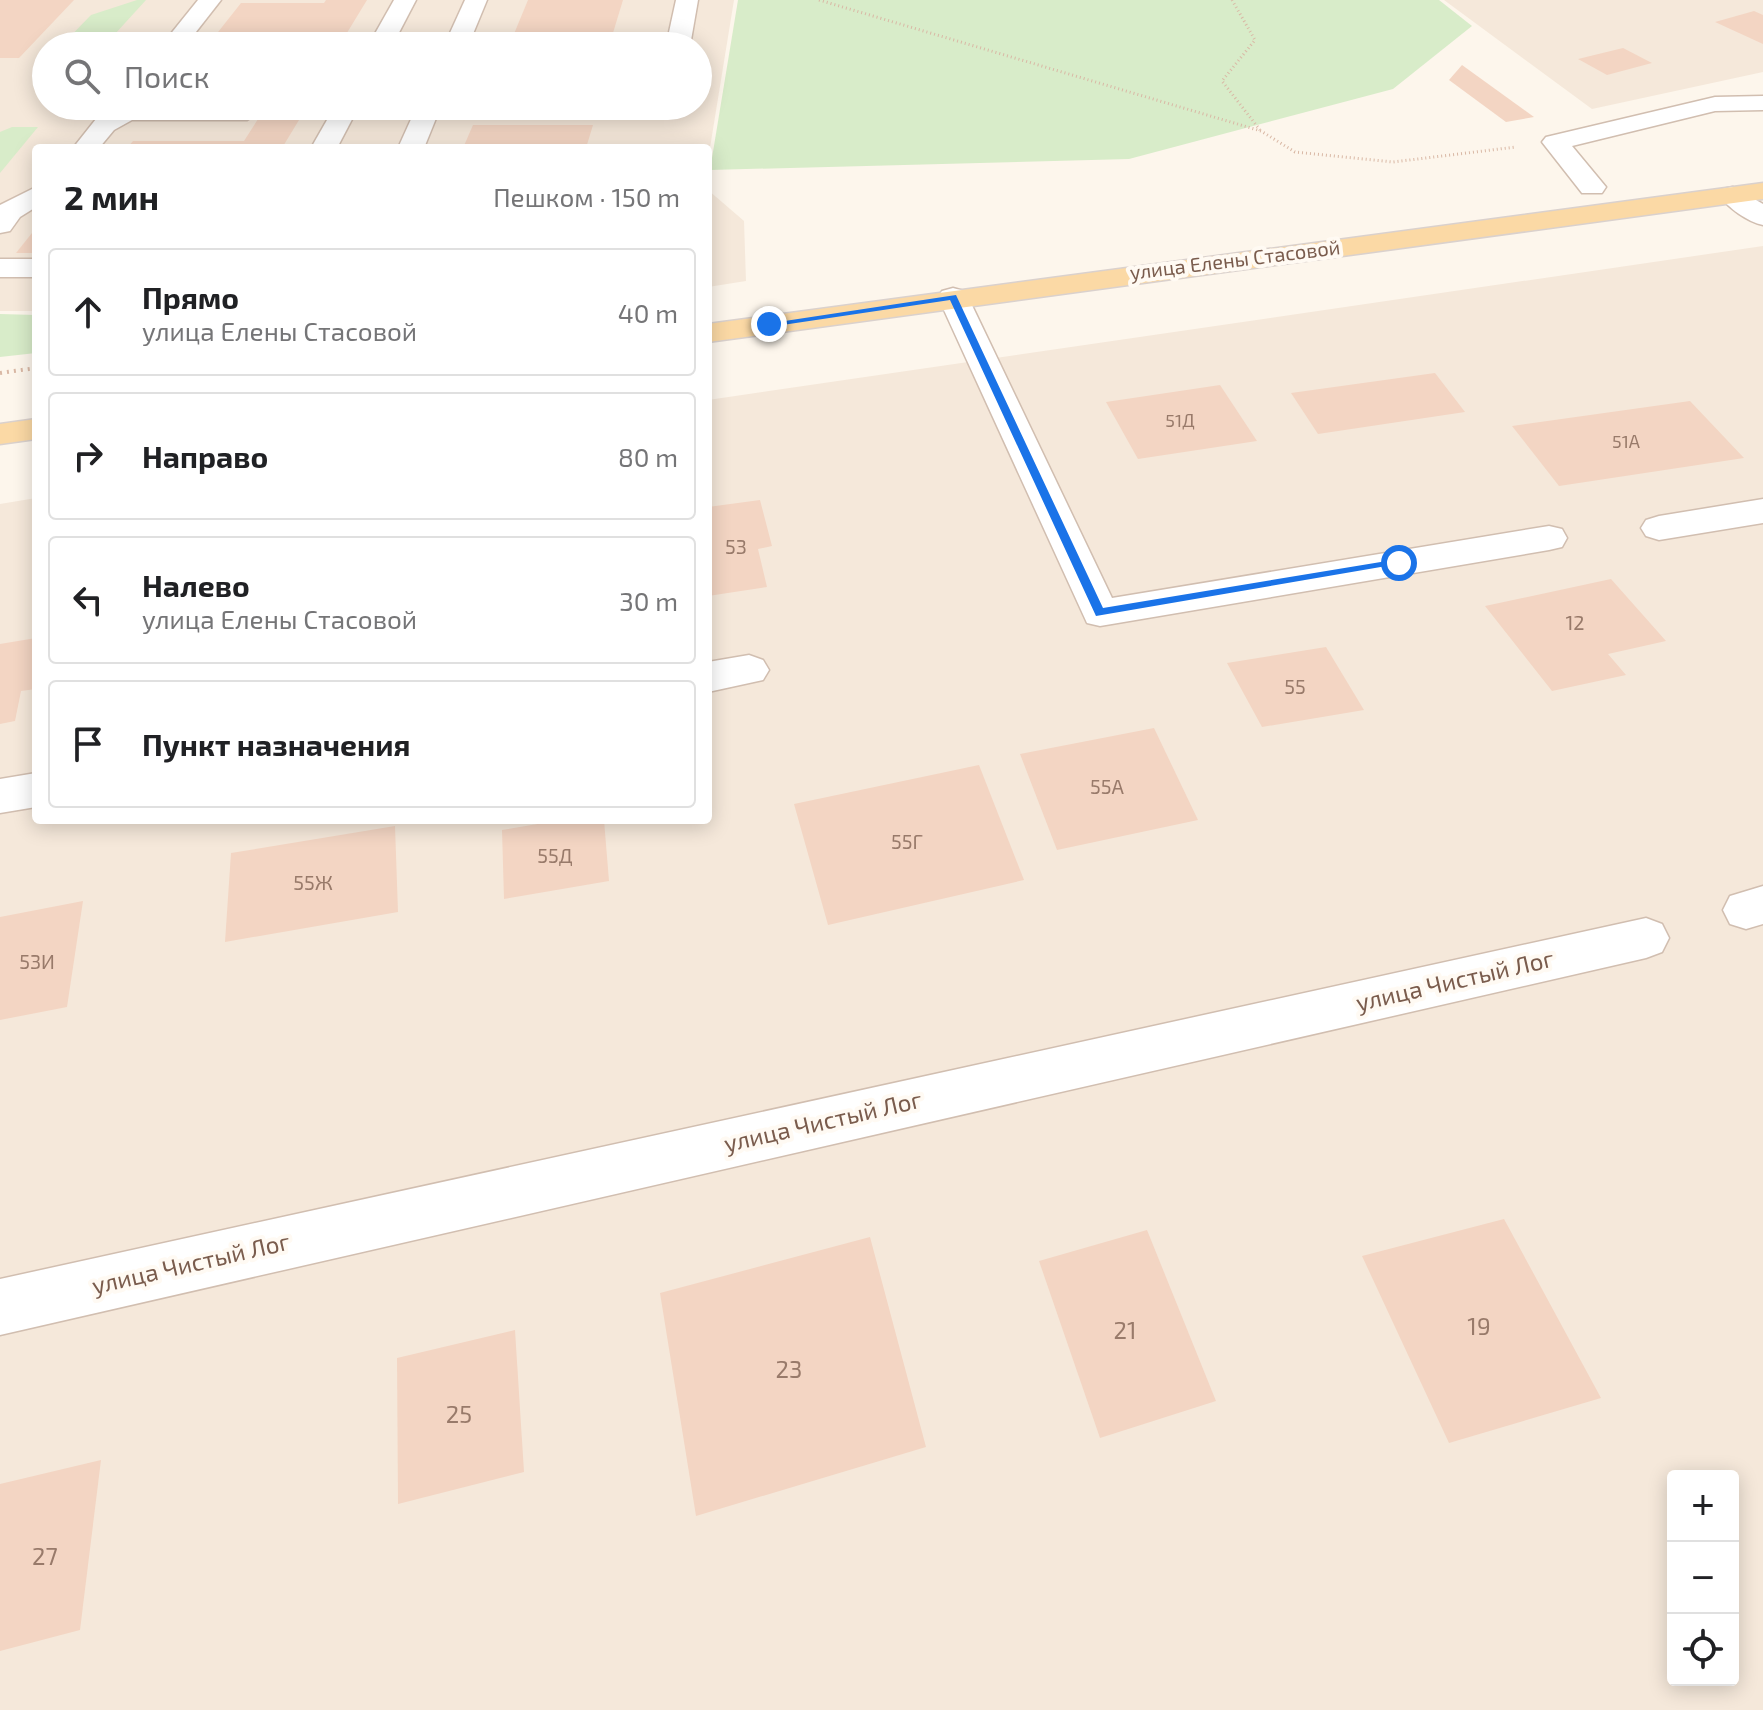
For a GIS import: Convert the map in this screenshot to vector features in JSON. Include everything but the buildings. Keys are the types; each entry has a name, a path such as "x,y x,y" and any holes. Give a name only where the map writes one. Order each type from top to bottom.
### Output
{"main road":[{"name":"улица Елены Стасовой","path":"712,332 953,297 1763,191"},
{"path":"0,434 32,430"}],"street":[{"path":"184,32 210,0"},
{"path":"388,32 405,0"},
{"path":"462,32 476,0"},
{"path":"681,32 687,0"},
{"path":"1592,187 1555,142 1715,104 1763,103"},
{"path":"89,144 107,120"},
{"path":"326,144 339,120"},
{"path":"413,144 423,120"},
{"path":"1733,195 1763,217"},
{"path":"0,225 10,211 32,197"},
{"path":"0,268 32,268"},
{"path":"953,297 1100,613 1549,538"},
{"path":"1659,528 1763,511"},
{"path":"712,676 749,670"},
{"path":"0,796 32,791"},
{"name":"улица Чистый Лог","path":"0,1307 1646,938"}],"path":[{"path":"819,0 1261,131 1295,152 1393,162 1555,142"},
{"path":"1232,0 1255,40 1222,81 1261,131"},
{"path":"0,373 32,369"}],"shaded area":[{"path":"0,0 734,0 711,144 32,144 32,311 0,311"},
{"path":"1444,0 1763,0 1763,72 1592,109"},
{"path":"712,193 744,221 746,281 712,286"},
{"path":"1763,246 1763,1710 0,1710 0,504 32,499 32,824 712,824 712,399"}],"green space":[{"path":"146,0 117,32 75,32 91,15"},
{"path":"738,0 1439,0 1472,26 1393,89 1129,159 712,170"},
{"path":"12,127 38,127 0,173 0,132"},
{"path":"0,314 32,315 32,353 0,357"}],"route":[{"path":"769,324 953,297 1100,613 1399,563"}]}
